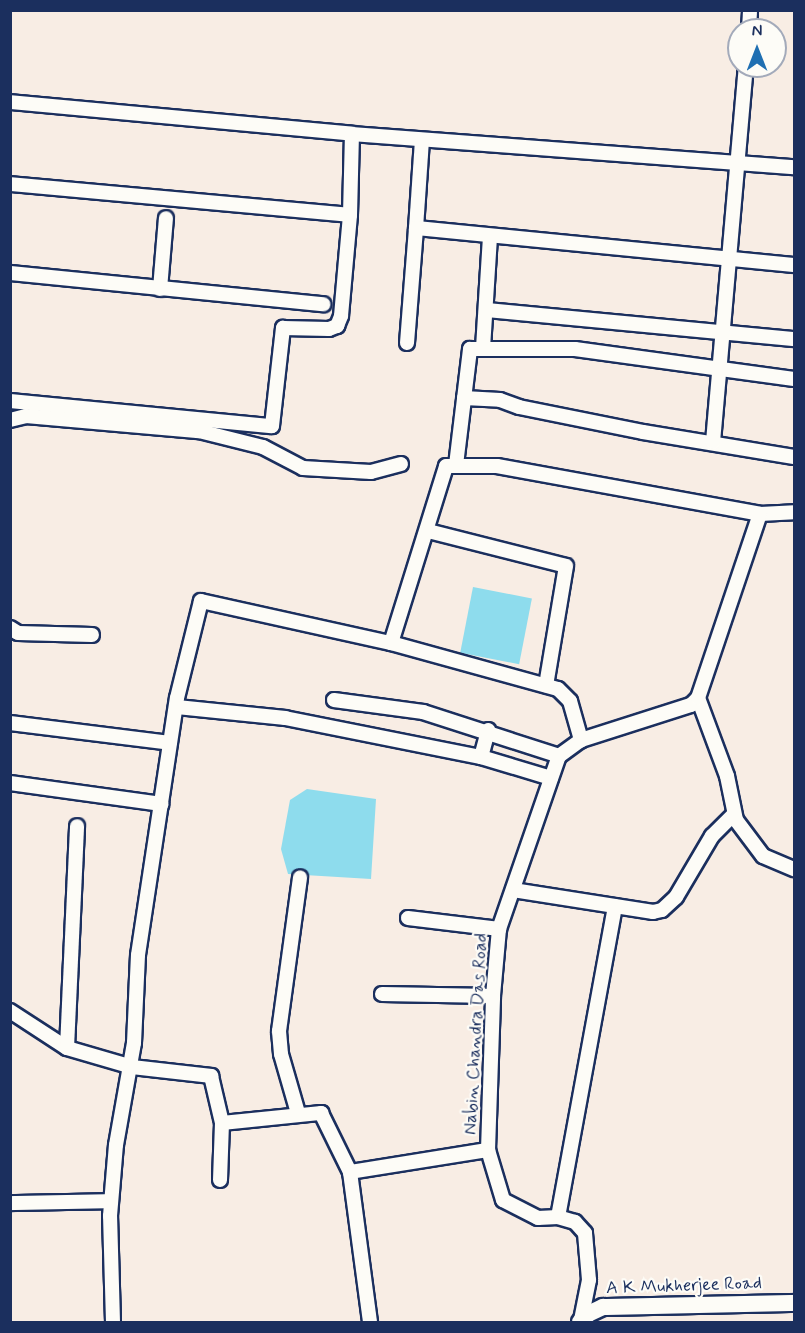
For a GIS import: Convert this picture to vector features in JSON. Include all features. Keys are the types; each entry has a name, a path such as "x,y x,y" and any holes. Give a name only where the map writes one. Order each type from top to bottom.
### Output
{"street":[{"path":"713,442 728,258 740,161 745,78"},
{"path":"10,102 422,140 740,161 795,167"},
{"path":"10,401 272,426 283,328 337,326 351,215 352,134"},
{"path":"407,343 422,140"},
{"path":"10,184 351,215"},
{"path":"160,289 166,218"},
{"path":"416,228 795,265"},
{"path":"483,348 490,237"},
{"path":"10,273 323,304"},
{"path":"486,310 795,339"},
{"path":"456,465 470,349 575,349 795,379"},
{"path":"464,398 511,402 519,407 795,456"},
{"path":"10,420 26,416 200,431 263,447 303,468 371,472 401,464"},
{"path":"392,643 446,466 497,466 616,485 760,514 795,512"},
{"path":"334,700 423,712 488,730 559,756 581,740 691,705 698,698 760,514"},
{"path":"428,531 566,566 546,685"},
{"path":"113,1323 109,1291 111,1201 116,1145 132,1067 138,955 170,743 201,601 392,643 558,689 570,701 581,740"},
{"path":"10,628 18,633 92,635"},
{"path":"698,698 727,776 734,814 763,856 795,869"},
{"path":"177,707 285,718 481,757 551,778"},
{"path":"10,723 170,743"},
{"path":"481,757 488,730"},
{"name":"Nabin Chandra Das Road","path":"559,756 500,929 493,996 488,1150 502,1200 538,1218 558,1217 575,1222 585,1233 589,1280 581,1322"},
{"path":"10,783 162,804"},
{"path":"513,890 615,906 662,910 676,897 712,836 734,814"},
{"path":"68,1048 77,826"},
{"path":"298,1113 282,1062 279,1031 300,877"},
{"path":"558,1217 615,906"},
{"path":"408,918 500,929"},
{"path":"382,994 493,996"},
{"path":"10,1011 68,1048 132,1067 210,1076 222,1123 220,1180"},
{"path":"222,1123 298,1113 321,1113 350,1172 370,1323"},
{"path":"350,1172 488,1150"},
{"path":"10,1203 111,1201"},
{"name":"A K Mukherjee Road","path":"581,1322 603,1307 795,1303"}],"water":[{"path":"473,587 532,598 519,664 460,653"},
{"path":"307,789 376,799 371,879 288,874 281,849 290,800"}]}
